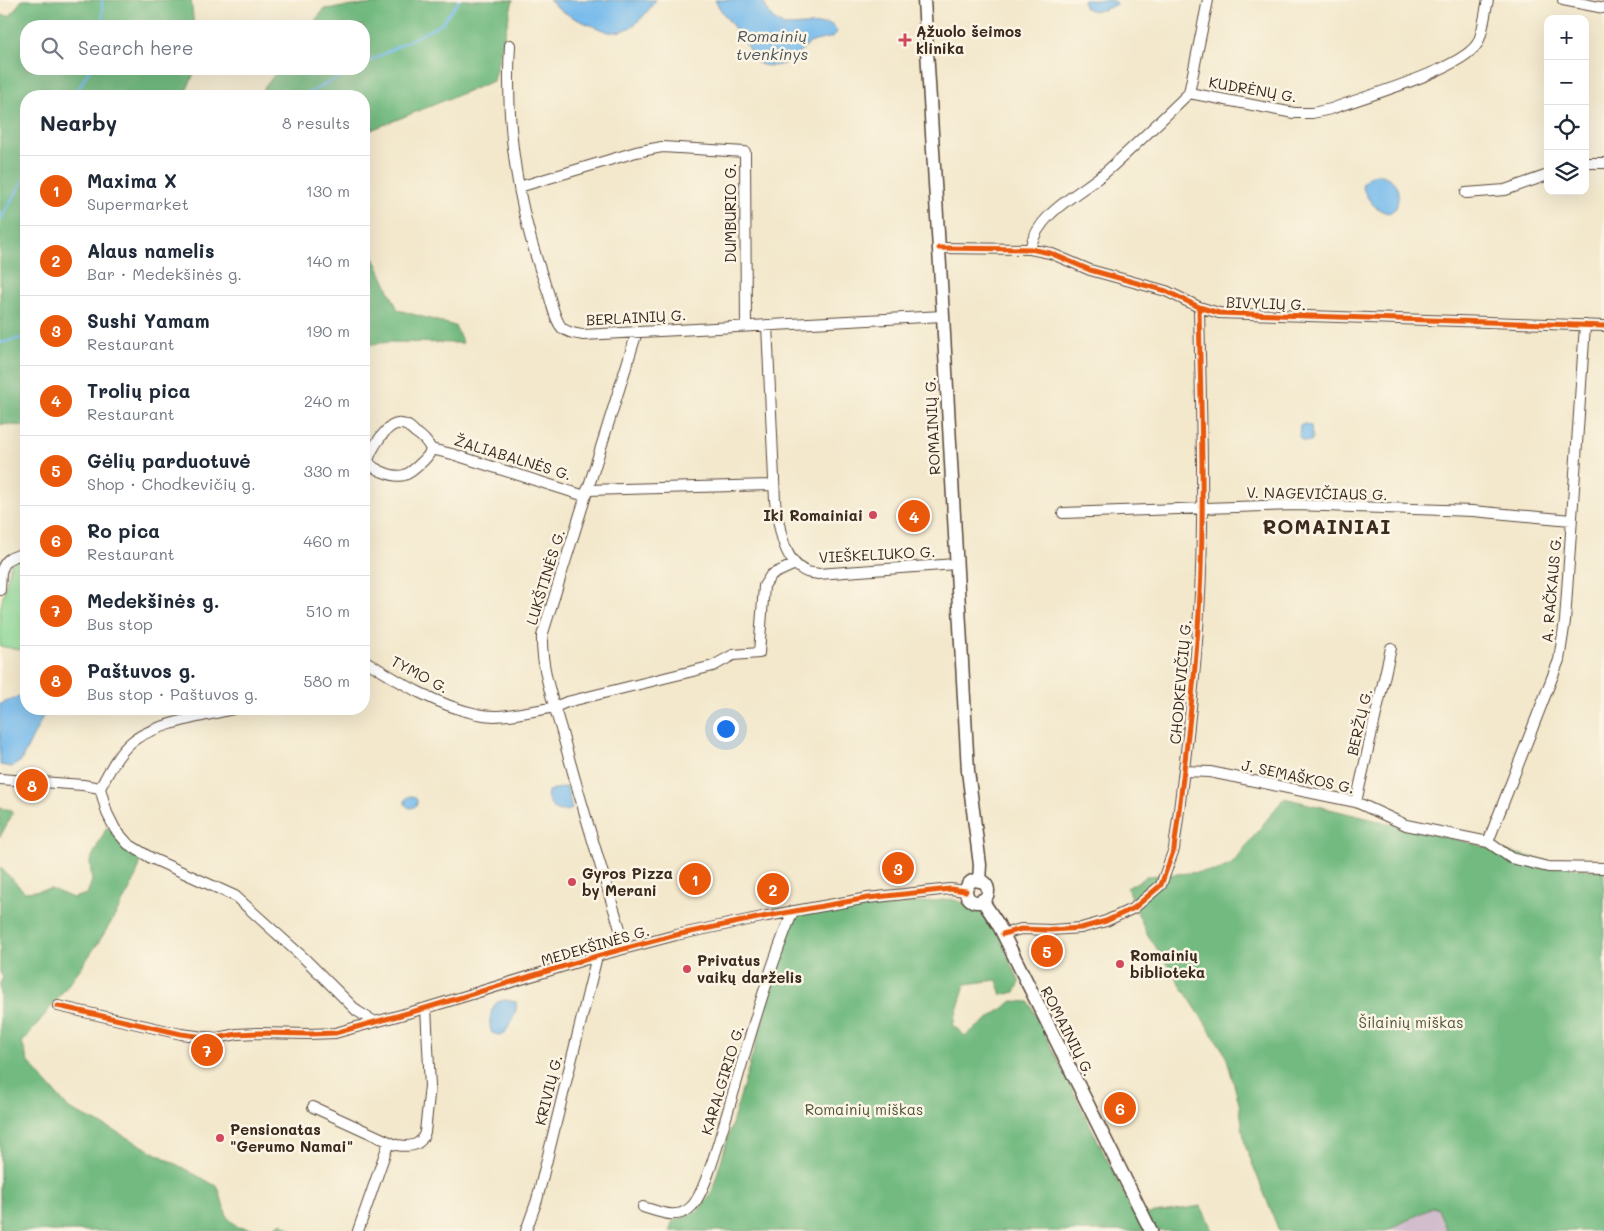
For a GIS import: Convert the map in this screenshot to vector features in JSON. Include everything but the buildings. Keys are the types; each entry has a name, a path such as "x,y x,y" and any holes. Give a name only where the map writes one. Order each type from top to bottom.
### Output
{"main road":[{"name":"ROMAINIŲ G.","path":"924,0 968,771 980,865 979,880"},
{"path":"979,880 985,884 988,891 985,898 975,902 971,900 966,890 969,884 979,880"},
{"name":"ROMAINIŲ G.","path":"982,900 1003,934 1151,1231"}],"street":[{"path":"1188,93 1208,0"},
{"name":"KUDRĖNŲ G.","path":"1030,249 1032,239 1057,207 1108,170 1188,93 1294,113 1312,113 1331,109 1441,69 1468,54 1478,43 1488,0"},
{"path":"1563,0 1604,8"},
{"name":"BERLAINIŲ G.","path":"510,45 509,109 521,203 544,282 558,322 563,328 575,334 583,335 943,316"},
{"name":"DUMBURIO G.","path":"519,187 662,146 745,152 746,326"},
{"path":"1589,163 1604,164"},
{"path":"1466,193 1505,190 1544,176"},
{"name":"BIVYLIŲ G.","path":"939,248 1030,249 1050,253 1104,275 1166,291 1199,307 1219,314 1604,326"},
{"name":"CHODKEVIČIŲ G.","path":"1003,934 1021,929 1081,928 1099,924 1134,908 1161,885 1174,849 1197,640 1203,508 1199,307"},
{"path":"767,325 773,485 779,526 789,556 795,564"},
{"name":"A. RAČKAUS G.","path":"1488,842 1559,660 1565,621 1585,325"},
{"name":"LUKŠTINĖS G.","path":"626,948 554,708 542,649 542,636 637,332"},
{"name":"ŽALIABALNĖS G.","path":"370,452 383,434 395,424 408,426 426,439 431,449 429,456 410,473 402,476 391,476 374,468 370,463"},
{"name":"ŽALIABALNĖS G.","path":"431,449 586,493"},
{"path":"586,493 773,485"},
{"name":"V. NAGEVIČIAUS G.","path":"1063,513 1304,505 1473,512 1571,520"},
{"path":"0,590 1,572 5,562 20,555"},
{"name":"VIEŠKELIUKO G.","path":"795,564 806,572 818,574 956,564"},
{"name":"TYMO G.","path":"370,664 439,703 479,715 508,715 554,708 567,702 700,670 713,666 733,655 759,653 764,586 771,575 795,564"},
{"name":"BERŽŲ G.","path":"1356,802 1391,648"},
{"path":"210,715 159,728 134,740 118,758 100,788 107,813 116,829 128,844 151,858 235,896 298,953 357,1011 375,1022"},
{"name":"J. SEMAŠKOS G.","path":"1184,771 1210,772 1356,802 1406,825 1488,842 1511,858 1548,867 1604,868"},
{"path":"0,780 83,785 100,788"},
{"name":"MEDEKŠINĖS G.","path":"58,1006 181,1034 217,1038 237,1034 258,1033 335,1033 426,1008 597,956 676,935 868,898 950,889 966,890"},
{"name":"KARALGIRIO G.","path":"643,1207 674,1216 682,1214 697,1199 713,1159 773,964 793,911"},
{"name":"KRIVIŲ G.","path":"526,1231 537,1200 597,956"},
{"path":"313,1107 389,1142 411,1146 418,1144 425,1132 430,1086 426,1008"},
{"path":"358,1231 389,1142"}],"shaded area":[{"path":"1433,1207 1438,1209 1447,1231 1386,1231"}],"green space":[{"path":"22,0 191,0 193,20 20,20 20,75 193,75 187,90 20,90 20,426 0,424 0,15 10,16"},
{"path":"412,0 513,0 493,81 370,131 370,90 263,90 274,75 370,75 370,20 316,20 324,9"},
{"path":"370,249 398,310 455,326 463,343 390,342 370,344"},
{"path":"20,559 20,650 0,646 0,610 13,561"},
{"name":"Šilainių miškas","path":"1284,798 1482,846 1589,870 1604,870 1604,1231 1447,1231 1438,1209 1433,1207 1386,1231 1279,1231 1245,1145 1239,1103 1226,1055 1146,932 1127,888 1148,876 1216,871 1232,864"},
{"path":"0,808 12,810 12,815 0,837"},
{"path":"107,827 141,860 137,872 127,894 99,941 75,976 22,1043 28,1061 69,1109 115,1131 218,1187 227,1217 238,1227 270,1231 0,1231 0,984 3,977 0,973 0,867 25,892 51,889 73,898 87,894 92,881 90,861"},
{"name":"Romainių miškas","path":"951,899 974,906 993,920 1020,983 1015,992 1002,995 997,980 965,984 953,1025 965,1036 1013,1001 1029,1002 1135,1216 1201,1206 1213,1231 670,1231 672,1222 697,1211 711,1195 794,915"},
{"path":"281,1222 290,1229 289,1231 270,1231"}],"water":[{"path":"549,0 656,0 637,23 624,30 609,32 570,16"},
{"name":"Romainių tvenkinys","path":"715,0 762,0 772,18 784,26 827,24 832,25 837,32 833,37 810,43 786,63 773,66 759,64"},
{"path":"1083,0 1111,0 1116,4 1096,11 1084,7"},
{"path":"1376,174 1393,181 1398,190 1396,208 1389,213 1375,207 1366,195 1362,185 1367,178"},
{"path":"1300,425 1311,426 1312,440 1309,442 1303,441 1299,437"},
{"path":"20,696 20,715 44,715 21,761 12,767 0,765 0,704"},
{"path":"567,787 572,809 558,811 548,800 548,791"},
{"path":"411,796 417,802 411,808 405,802"},
{"path":"506,1000 516,1002 516,1010 504,1034 498,1035 492,1033 491,1030 492,1012 495,1004"}],"waterway":[{"path":"102,0 103,20"},
{"path":"370,61 441,24 460,0"},
{"path":"78,90 86,75"},
{"path":"315,90 343,75"},
{"path":"0,220 20,186"},
{"path":"0,343 20,338"}],"cycle path":[{"path":"939,248 1030,249 1050,253 1090,270 1166,291 1199,307 1219,313 1604,326"},
{"path":"1003,934 1021,929 1081,928 1106,921 1134,908 1161,885 1174,849 1190,719 1200,599 1202,474 1199,307"},
{"path":"58,1006 181,1034 204,1037 217,1038 237,1034 258,1033 335,1033 426,1008 597,956 676,935 868,898 950,889 966,891"}],"place":[{"name":"Ąžuolo šeimos klinika","path":"905,40"},
{"name":"Iki Romainiai","path":"873,515"},
{"name":"Trolių pica","path":"914,516"},
{"name":"Paštuvos g.","path":"32,785"},
{"name":"Sushi Yamam","path":"898,868"},
{"name":"Maxima X","path":"695,879"},
{"name":"Gyros Pizza by Merani","path":"572,882"},
{"name":"Alaus namelis","path":"773,889"},
{"name":"Gėlių parduotuvė","path":"1047,951"},
{"name":"Romainių biblioteka","path":"1120,964"},
{"name":"Privatus vaikų darželis","path":"687,969"},
{"name":"Medekšinės g.","path":"207,1050"},
{"name":"Ro pica","path":"1120,1108"},
{"name":"Pensionatas \"Gerumo Namai\"","path":"220,1138"}],"district":[{"name":"ROMAINIAI","path":"1327,526"}]}
